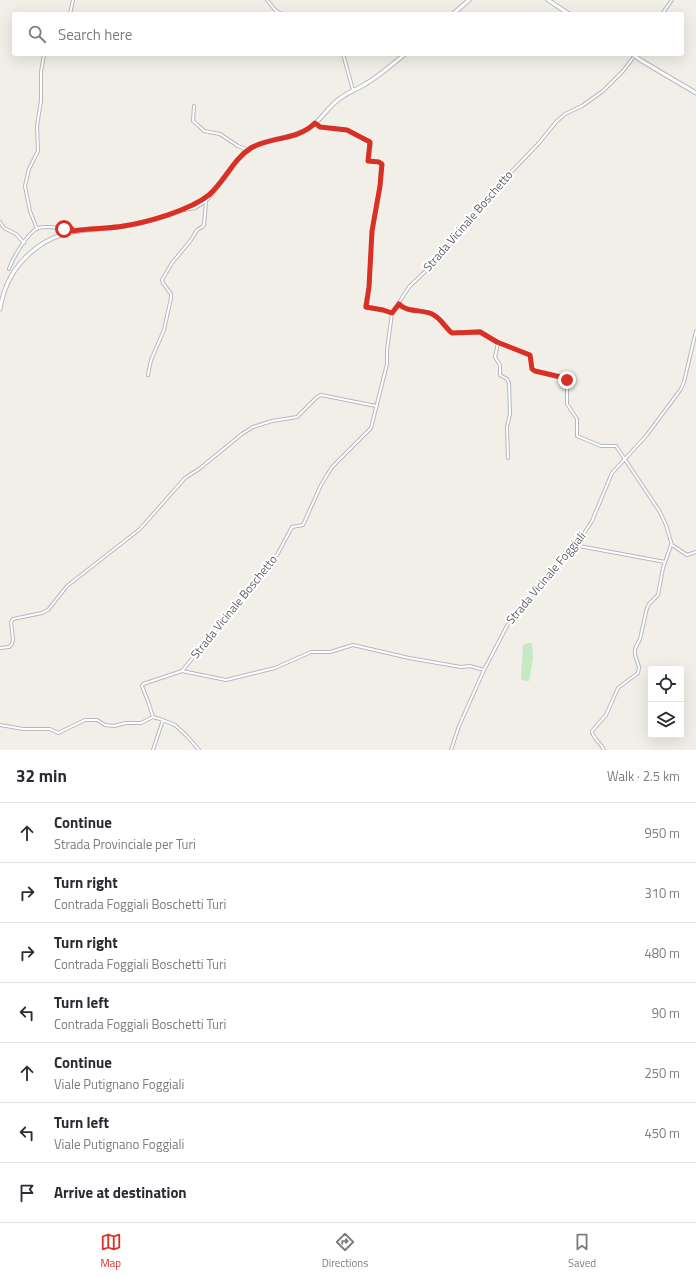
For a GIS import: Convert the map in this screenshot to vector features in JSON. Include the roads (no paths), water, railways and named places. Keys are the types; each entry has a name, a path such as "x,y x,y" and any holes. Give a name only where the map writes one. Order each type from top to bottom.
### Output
{"main road":[{"path":"455,12 469,0"},
{"path":"548,0 566,12"},
{"path":"0,309 9,281 16,269 27,256 40,246 52,239 73,231 131,225 184,209 201,201 215,189 238,159 251,148 267,141 290,138 309,129 329,107 346,94 368,82 402,56"},
{"path":"635,56 696,93"}],"street":[{"path":"70,12 73,0"},
{"path":"267,0 278,12"},
{"path":"663,12 672,0"},
{"path":"37,229 30,211 25,186 29,169 38,151 37,126 42,101 41,72 44,56"},
{"path":"344,56 353,90"},
{"name":"Strada Vicinale Boschetto","path":"182,671 277,555 292,527 303,525 320,485 332,468 371,428 387,364 387,350 392,313 412,283 440,257 480,210 490,194 556,122 565,114 582,106 603,91 623,71 634,56"},
{"path":"194,106 193,121 204,131 220,134 245,149"},
{"path":"315,123 320,127 347,130 369,142 371,144 368,161 379,162 382,164 380,186 372,231 369,287 365,306 367,308 379,309 392,313"},
{"path":"184,209 195,208 206,201 215,189"},
{"path":"148,375 151,360 164,330 171,294 162,280 172,263 191,240 197,230 204,225 206,201"},
{"path":"0,222 4,228 16,234 24,242"},
{"path":"9,269 13,258 24,242 37,229 72,229 73,231"},
{"path":"399,304 404,308 431,313 441,320 452,333 480,332 498,343 530,355 532,369 535,371 566,379 567,404 577,419 577,436 601,446 616,446 660,512 666,525 671,543 658,594 647,608 640,639 635,649 635,655 639,667 638,673 618,688 606,715 592,729 592,735 601,743 604,750"},
{"name":"Strada Vicinale Foggiali","path":"451,750 459,726 484,670 508,624 540,584 577,544 592,521 611,476 646,436 681,389 696,331"},
{"path":"498,343 495,357 500,365 500,375 507,379 509,383 510,414 507,428 508,458"},
{"path":"0,648 11,646 13,639 13,619 42,613 48,610 64,588 140,529 185,478 199,469 248,429 272,421 297,417 317,396 321,395 376,406"},
{"path":"671,543 687,555 696,552"},
{"path":"577,544 579,546 665,562"},
{"path":"152,717 142,686 143,684 182,671 226,680 275,668 311,652 330,652 353,645 409,658 461,667 470,666 484,670"},
{"path":"0,725 23,729 50,729 58,733 85,720 96,720 105,725 114,726 126,723 141,724 152,717 174,725 187,736 199,750"},
{"path":"153,750 163,720"}]}
